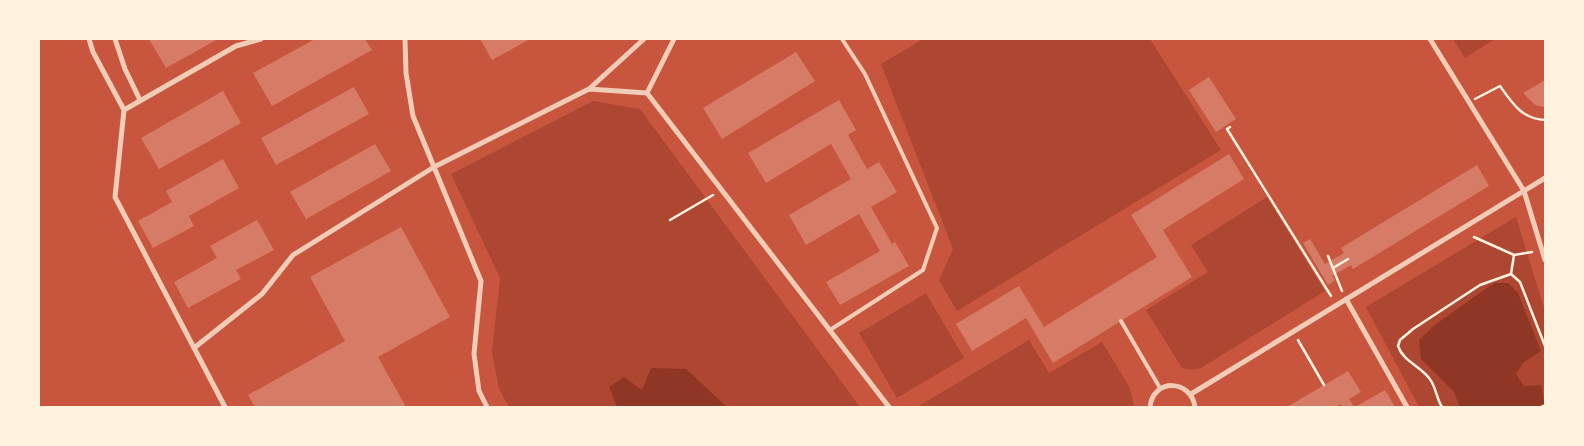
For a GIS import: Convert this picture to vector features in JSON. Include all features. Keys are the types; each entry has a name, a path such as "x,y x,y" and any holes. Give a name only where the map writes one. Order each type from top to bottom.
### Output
{"street":[{"path":"89,39 93,52 124,110 115,197 225,407"},
{"path":"115,39 125,69 140,100"},
{"path":"124,110 236,46 261,39"},
{"path":"405,39 406,73 413,116 481,281 474,354 479,391 487,407"},
{"path":"194,348 262,294 294,255 434,167 589,89 644,39"},
{"path":"647,93 674,39"},
{"path":"1430,39 1524,191 1545,260"},
{"path":"589,89 647,93 889,407"},
{"path":"1191,394 1545,178"},
{"path":"1346,299 1407,407"},
{"path":"1150,407 1151,399 1160,388 1179,386 1191,394 1195,407"}],"lane":[{"path":"830,330 923,270 937,228 866,74 842,39"},
{"path":"1121,321 1160,388"}],"path":[{"path":"1470,102 1500,86 1518,111 1536,120 1545,120"},
{"path":"1230,127 1227,129 1331,296"},
{"path":"670,220 713,195"},
{"path":"1474,237 1514,255 1532,252"},
{"path":"1511,274 1514,255"},
{"path":"1328,256 1346,299"},
{"path":"1333,268 1348,259"},
{"path":"1511,274 1520,282 1545,346"},
{"path":"1442,407 1437,399 1430,378 1400,353 1398,346 1400,340 1480,285 1511,274"},
{"path":"1298,340 1324,385"},
{"path":"1541,407 1545,405"}],"shaded area":[{"path":"923,39 1150,39 1221,150 957,311 939,280 953,249 881,64"},
{"path":"1453,39 1495,39 1465,58"},
{"path":"593,101 640,109 860,407 509,407 499,389 492,352 500,278 451,174"},
{"path":"1267,197 1325,291 1201,368 1191,370 1182,368 1146,310 1208,272 1191,245"},
{"path":"1516,217 1545,311 1545,407 1419,407 1366,307"},
{"path":"1494,283 1508,283 1518,293 1541,351 1524,362 1516,374 1524,386 1541,385 1545,407 1460,407 1454,392 1421,359 1419,340 1436,324"},
{"path":"926,293 964,358 897,398 859,333"},
{"path":"1029,340 1049,373 1102,342 1130,388 1134,407 917,407"},
{"path":"651,368 686,369 727,407 617,407 609,387 624,377 642,390"}],"building":[{"path":"149,39 218,39 166,68"},
{"path":"315,39 365,39 372,50 272,106 253,73"},
{"path":"480,39 530,39 492,60"},
{"path":"796,52 815,81 722,139 703,108"},
{"path":"1209,77 1236,119 1216,132 1189,90"},
{"path":"1545,80 1545,107 1535,105 1523,93"},
{"path":"354,87 369,114 276,165 261,138"},
{"path":"223,91 241,123 159,169 141,138"},
{"path":"839,100 856,130 848,135 867,169 879,162 897,192 871,207 892,244 895,242 909,266 840,305 826,282 880,251 859,214 806,245 789,215 851,179 831,144 766,183 748,153"},
{"path":"375,144 391,171 306,219 290,192"},
{"path":"1229,154 1244,179 1163,230 1192,277 1053,363 1026,318 972,351 956,324 1019,286 1044,327 1157,257 1131,215"},
{"path":"223,159 239,188 189,216 194,226 153,248 138,221 172,202 166,191"},
{"path":"1477,165 1489,186 1353,269 1351,265 1332,276 1335,280 1328,285 1303,243 1310,239 1325,264 1344,253 1341,248"},
{"path":"257,220 274,250 236,270 241,279 188,308 174,282 217,258 210,246"},
{"path":"401,227 450,317 378,357 406,407 255,407 248,395 345,341 310,277"},
{"path":"1348,371 1361,392 1349,399 1354,407 1343,407 1341,404 1335,407 1287,407"},
{"path":"1385,390 1395,407 1355,407"}]}
